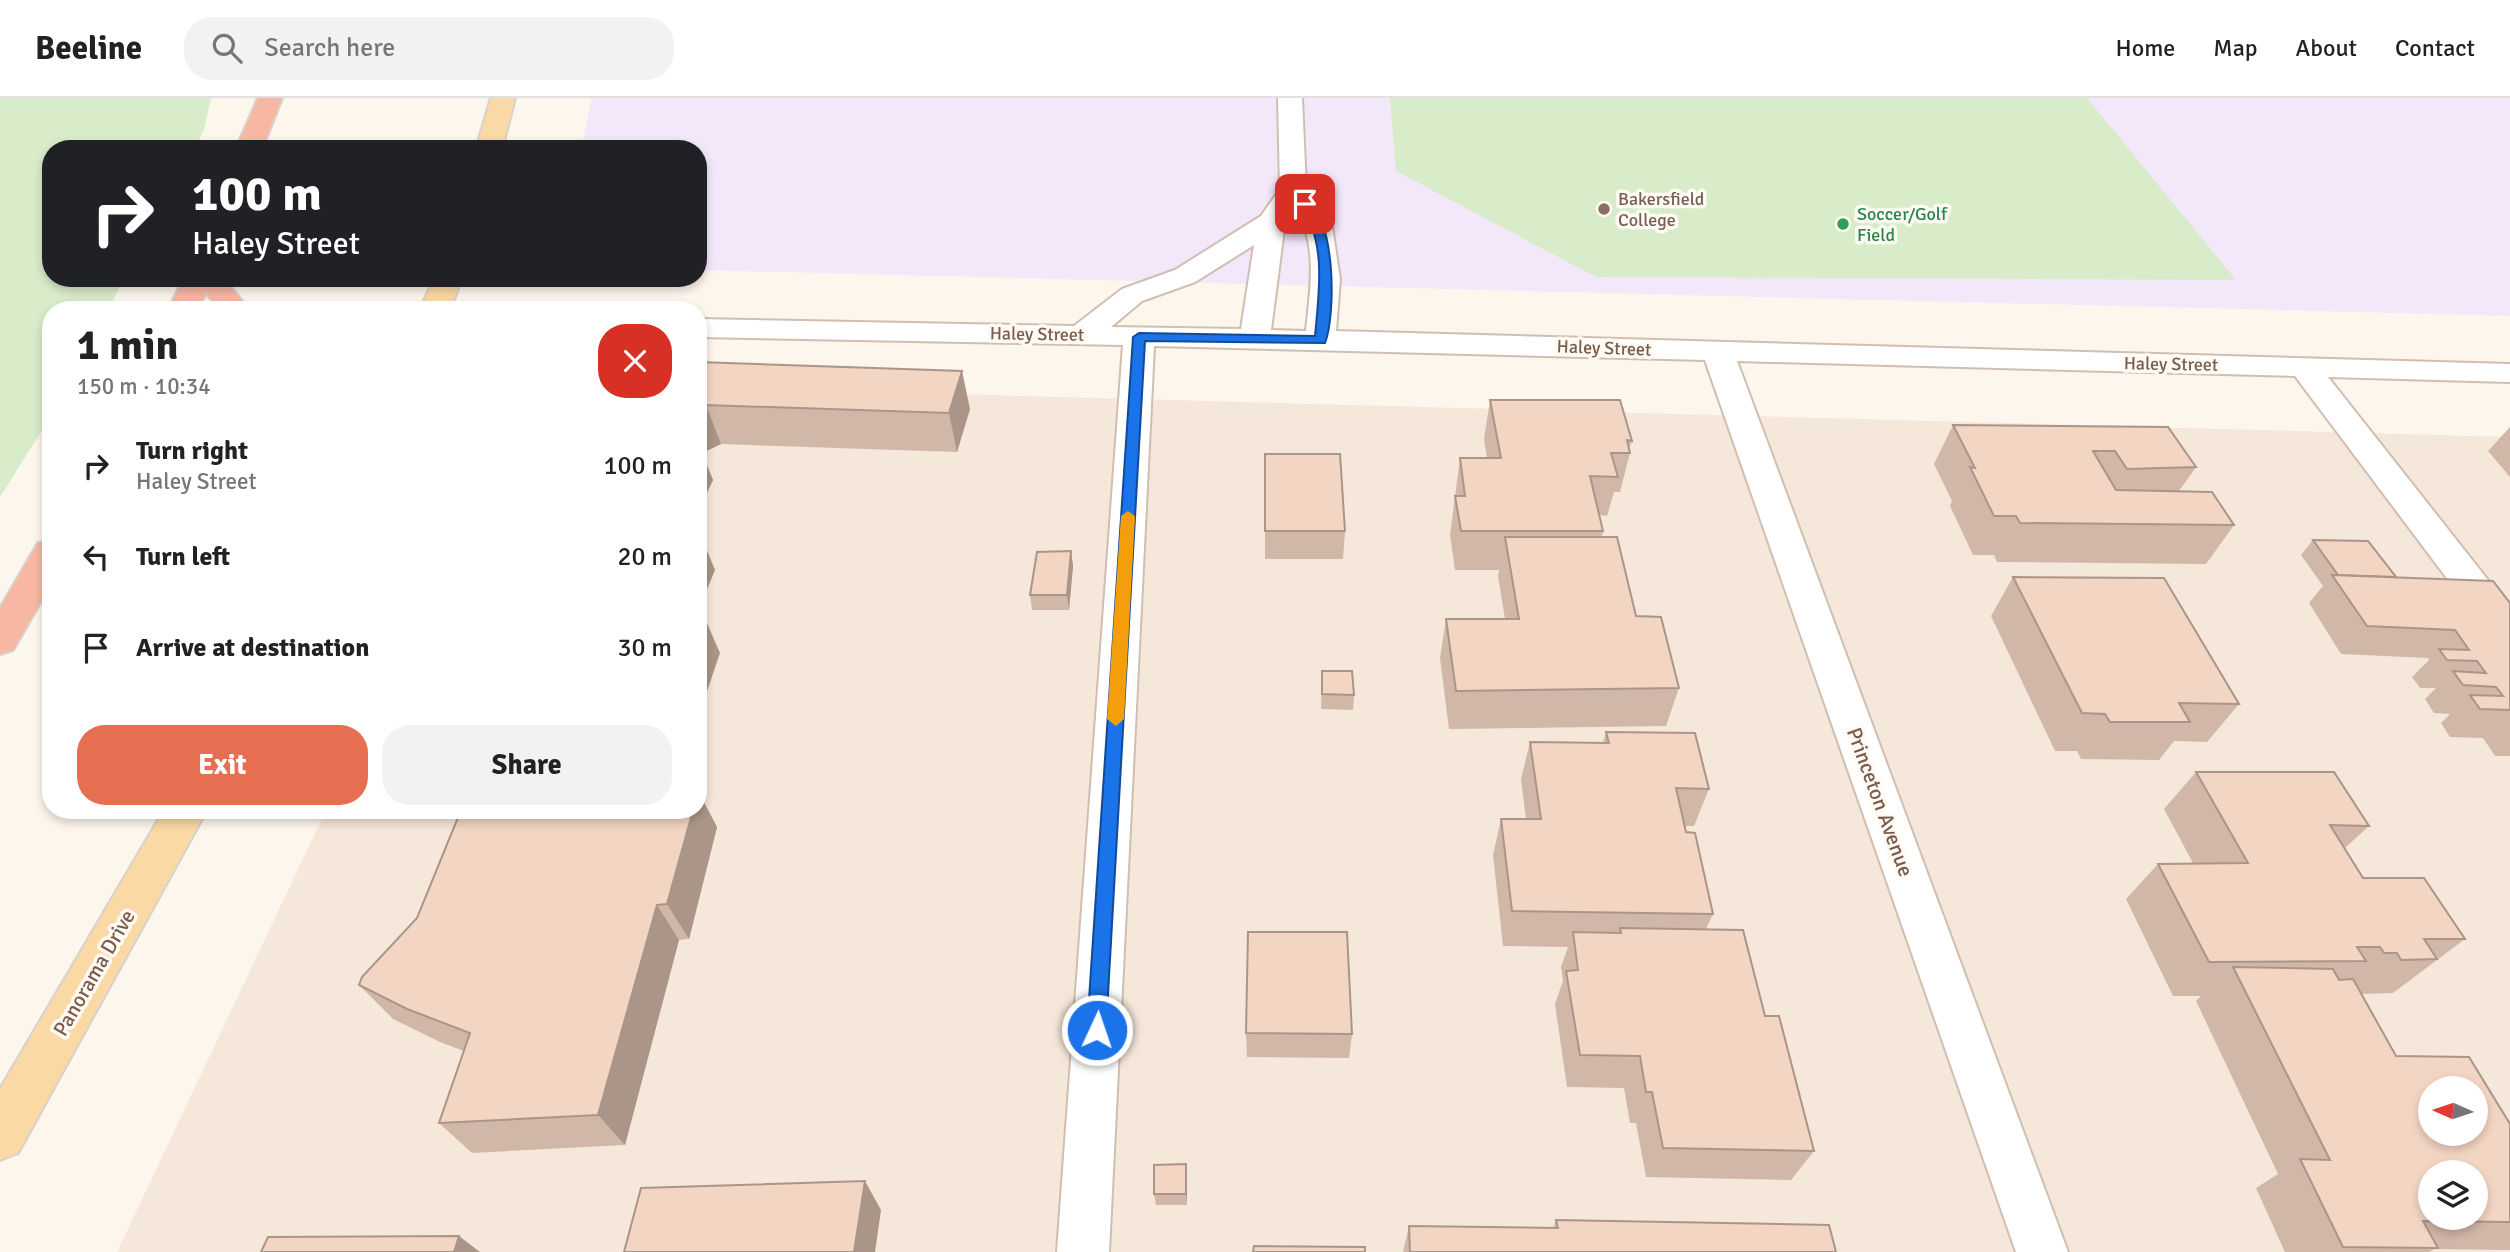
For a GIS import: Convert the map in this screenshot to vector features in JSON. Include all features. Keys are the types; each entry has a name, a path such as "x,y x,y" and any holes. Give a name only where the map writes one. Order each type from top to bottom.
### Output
{"highway":[{"path":"253,140 271,98"},
{"path":"216,287 227,301"},
{"path":"0,640 42,568"}],"main road":[{"path":"491,140 503,98"},
{"name":"Panorama Drive","path":"0,1136 181,819"}],"street":[{"path":"1082,335 1132,295 1185,276 1271,222 1293,189 1290,98"},
{"path":"1293,189 1317,220 1326,279 1320,340"},
{"path":"1255,340 1271,222"},
{"name":"Haley Street","path":"707,328 1320,340 2510,373"},
{"path":"1083,1252 1139,337"},
{"name":"Princeton Avenue","path":"1718,352 2042,1252"},
{"path":"2304,367 2510,635"}],"shaded area":[{"name":"Bakersfield College","path":"592,98 2510,98 2510,316 707,270 707,140 583,140"},
{"path":"707,387 2510,437 2510,1252 117,1252 322,819 707,819"}],"green space":[{"path":"0,98 211,98 204,130 199,140 42,140 42,287 120,287 112,301 42,301 42,430 0,497"},
{"name":"Soccer/Golf Field","path":"1390,98 2087,98 2236,280 1596,277 1396,171"}],"building":[{"path":"707,362 962,371 949,413 707,405"},
{"path":"1490,400 1620,400 1632,441 1627,440 1630,453 1611,453 1618,477 1590,476 1603,531 1461,531 1455,496 1465,496 1460,458 1501,458"},
{"path":"1953,425 2168,427 2196,467 2127,469 2115,451 2093,451 2116,490 2212,492 2234,525 2020,523 2016,516 1994,516 1970,467 1975,468"},
{"path":"1265,454 1340,454 1345,531 1265,531"},
{"path":"1505,537 1617,537 1636,616 1661,617 1679,688 1456,691 1446,619 1519,619"},
{"path":"2313,540 2368,541 2396,577 2338,575"},
{"path":"1071,551 1067,595 1030,595 1037,552"},
{"path":"2332,575 2493,581 2510,603 2510,710 2480,709 2470,695 2503,696 2496,687 2463,685 2453,671 2486,673 2477,661 2447,660 2439,649 2469,650 2455,630 2367,626"},
{"path":"2013,577 2164,578 2239,704 2179,703 2190,722 2110,722 2105,714 2082,713"},
{"path":"1322,671 1352,671 1354,695 1322,694"},
{"path":"1606,732 1695,733 1709,789 1676,788 1686,832 1695,833 1713,914 1512,911 1501,819 1541,819 1530,742 1609,743"},
{"path":"2196,772 2334,772 2369,826 2330,825 2363,878 2424,878 2465,939 2424,939 2437,959 2401,960 2397,953 2384,953 2380,947 2357,947 2366,961 2209,962 2158,864 2248,863"},
{"path":"457,819 691,819 667,904 657,905 598,1115 439,1123 470,1033 407,1009 359,985 362,977 417,918"},
{"path":"1620,928 1743,930 1765,1016 1779,1016 1814,1151 1663,1148 1652,1092 1646,1092 1640,1056 1580,1055 1566,971 1578,970 1573,932 1621,933"},
{"path":"1248,932 1347,932 1352,1034 1246,1033"},
{"path":"2233,967 2333,969 2339,980 2353,979 2396,1056 2469,1057 2481,1076 2418,1076 2418,1146 2488,1146 2488,1088 2510,1124 2510,1222 2488,1222 2488,1160 2418,1160 2418,1230 2428,1230 2438,1248 2343,1247 2300,1159 2330,1160"},
{"path":"1186,1164 1186,1194 1154,1194 1154,1165"},
{"path":"865,1181 854,1252 624,1252 641,1188"},
{"path":"1556,1220 1829,1225 1836,1252 1410,1252 1409,1226 1558,1228"},
{"path":"459,1236 454,1252 261,1252 268,1237"},
{"path":"1254,1246 1365,1247 1365,1252 1253,1252"}],"slow traffic":[{"path":"1116,719 1128,516"}],"place":[{"name":"Bakersfield College","path":"1604,209"},
{"name":"Soccer/Golf Field","path":"1843,224"}],"route":[{"path":"1097,1030 1139,337 1320,340 1326,279 1317,220 1305,204"}]}
